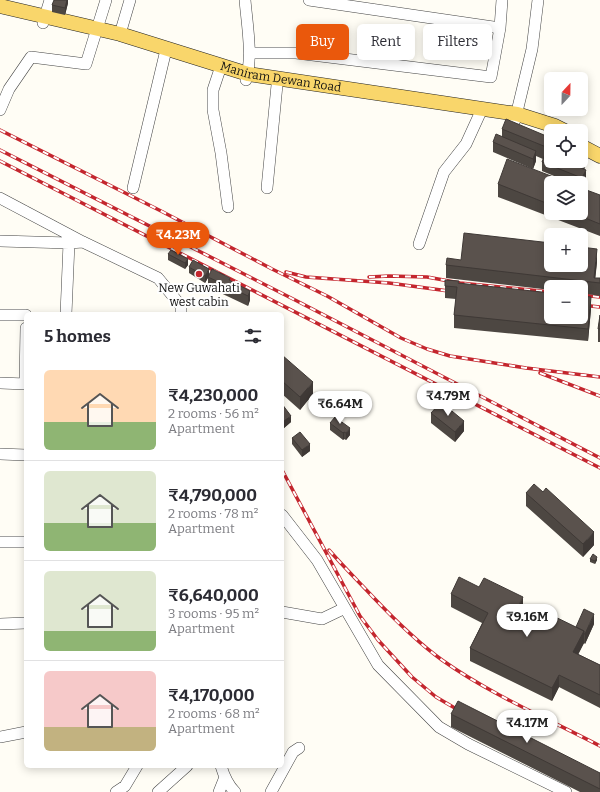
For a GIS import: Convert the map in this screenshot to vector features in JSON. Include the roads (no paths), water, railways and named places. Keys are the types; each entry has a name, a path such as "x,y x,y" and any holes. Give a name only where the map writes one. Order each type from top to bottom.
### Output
{"main road":[{"name":"Maniram Dewan Road","path":"5,11 96,32 165,54 220,68"},
{"name":"Maniram Dewan Road","path":"96,32 120,34 247,77 277,85 481,112"},
{"name":"Maniram Dewan Road","path":"247,77 516,117 546,124"},
{"name":"Maniram Dewan Road","path":"516,117 544,129"},
{"path":"588,143 600,149"},
{"path":"588,150 600,156"}],"street":[{"path":"44,20 50,0"},
{"path":"0,110 9,89 31,57 86,64 106,0"},
{"path":"120,34 130,0"},
{"path":"245,0 249,53 247,77"},
{"path":"309,0 500,28"},
{"path":"249,53 296,53 491,77 500,28 502,0"},
{"path":"516,117 532,49 538,0"},
{"path":"133,188 165,54"},
{"path":"220,68 213,90 213,110 221,153 228,207"},
{"path":"267,188 277,85"},
{"path":"419,244 444,172 466,144 481,112"},
{"path":"0,198 82,242 158,278 181,306 181,312"},
{"path":"0,241 82,242"},
{"path":"66,312 69,243"},
{"path":"0,315 24,315"},
{"path":"0,383 24,384"},
{"path":"0,454 24,455"},
{"path":"284,518 317,560 378,665 439,727 553,789 566,792"},
{"path":"0,542 24,542"},
{"path":"284,612 322,618 345,608"},
{"path":"0,624 24,624"},
{"path":"0,737 24,732"},
{"path":"271,792 293,752 299,748"},
{"path":"116,792 124,786 136,768"},
{"path":"158,792 185,768"},
{"path":"222,768 231,788 235,792"},
{"path":"219,792 225,777"}],"railway":[{"path":"0,130 327,296 401,338 427,349 450,356 526,368 600,377"},
{"path":"0,150 297,301 600,458"},
{"path":"0,161 600,468"},
{"path":"286,272 306,277 389,283 456,292"},
{"path":"369,277 427,277 460,283 544,291"},
{"path":"588,296 600,297"},
{"path":"588,306 600,307"},
{"path":"540,373 600,396"},
{"path":"284,474 360,616 378,640 412,677 436,697 465,714"},
{"path":"329,550 397,622 442,660 499,695 600,746"}],"place":[{"name":"New Guwahati west cabin","path":"199,274"}]}
